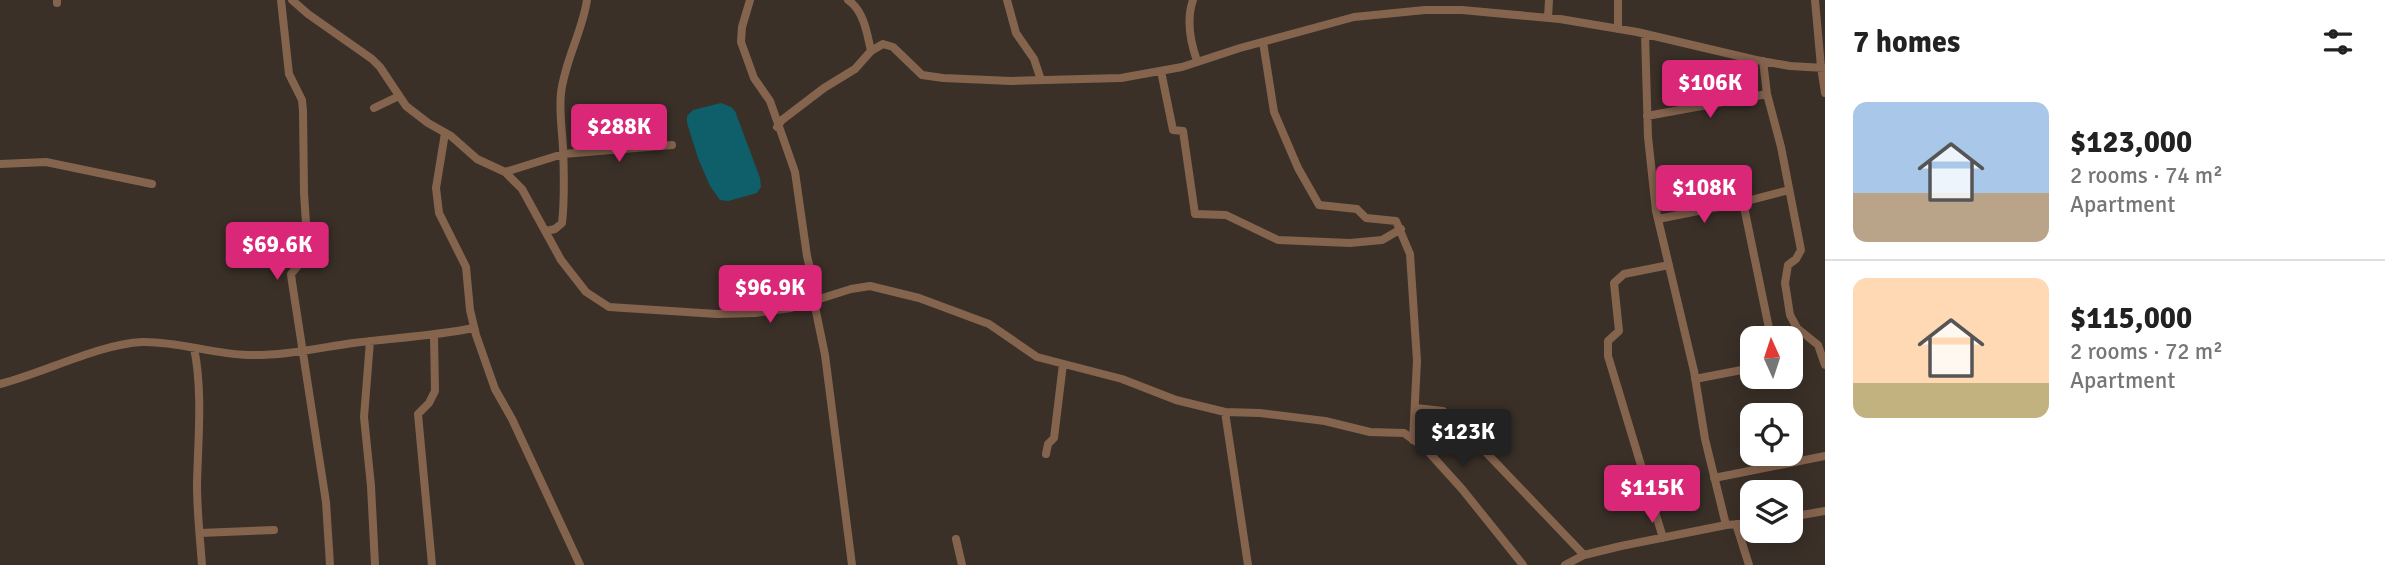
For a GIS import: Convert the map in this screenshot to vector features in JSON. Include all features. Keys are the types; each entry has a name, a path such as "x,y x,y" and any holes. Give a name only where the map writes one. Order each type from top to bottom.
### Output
{"street":[{"path":"281,0 289,74 302,100 303,111 303,193 307,239 303,260 291,274 326,502 330,565"},
{"path":"292,0 308,14 365,52 380,67 399,96 414,112 477,159 505,172 522,189 561,260 586,292 609,307 742,313 791,308 851,289 870,286 919,298 989,324 1037,357 1122,379 1176,400 1225,412 1260,413 1325,421 1370,432 1404,433 1425,448 1462,489 1523,565"},
{"path":"546,231 555,229 562,223 563,154 559,107 569,53 578,39 587,0"},
{"path":"750,0 742,27 741,42 754,78 770,101 795,172 807,256 815,289 814,302 825,355 852,565"},
{"path":"848,0 858,10 871,51"},
{"path":"1007,0 1016,33 1034,59 1041,80"},
{"path":"1193,0 1188,12 1197,61"},
{"path":"1446,0 1447,10"},
{"path":"1548,18 1549,0"},
{"path":"1618,0 1618,29"},
{"path":"1815,0 1825,93"},
{"path":"777,127 782,120 824,88 855,69 871,51 883,44 893,47 922,75 1011,81 1121,78 1161,71 1354,17 1447,10 1548,18 1645,34 1790,66 1823,67"},
{"path":"1645,34 1647,116 1658,219 1726,525"},
{"path":"1263,42 1274,112 1298,168 1319,205 1357,209 1366,218 1396,221 1401,229 1410,254 1417,361 1413,440"},
{"path":"1763,61 1767,94 1781,147 1801,250 1796,259 1788,265 1785,283 1790,315 1797,328 1821,345 1825,365"},
{"path":"1161,71 1173,130 1183,131 1195,214 1226,215 1278,240 1350,243 1382,240 1401,229"},
{"path":"1647,116 1767,94"},
{"path":"374,108 399,96"},
{"path":"445,133 436,188 439,213 466,267 474,328 495,389 512,419 580,565"},
{"path":"505,172 563,154 672,145"},
{"path":"0,164 46,162 152,184"},
{"path":"1658,219 1789,190"},
{"path":"1743,202 1769,326"},
{"path":"1663,538 1608,356 1608,341 1619,331 1614,284 1624,274 1669,265"},
{"path":"0,384 100,350 141,342 246,355 275,355 370,341 434,336 474,328"},
{"path":"432,565 418,414 435,391 434,336"},
{"path":"370,341 363,418 371,486 375,565"},
{"path":"194,348 197,364 197,486 202,565"},
{"path":"1046,454 1048,444 1054,438 1063,363"},
{"path":"1695,379 1740,370"},
{"path":"1416,408 1443,411 1457,422 1584,555"},
{"path":"1225,412 1248,565"},
{"path":"1714,478 1825,456"},
{"path":"1803,515 1825,511"},
{"path":"1736,524 1749,565"},
{"path":"1565,565 1584,555 1740,524"},
{"path":"200,533 274,530"},
{"path":"956,539 961,565"}],"water":[{"path":"721,103 735,111 761,187 757,193 728,201 720,200 710,186 687,123 687,116 693,110"}]}
